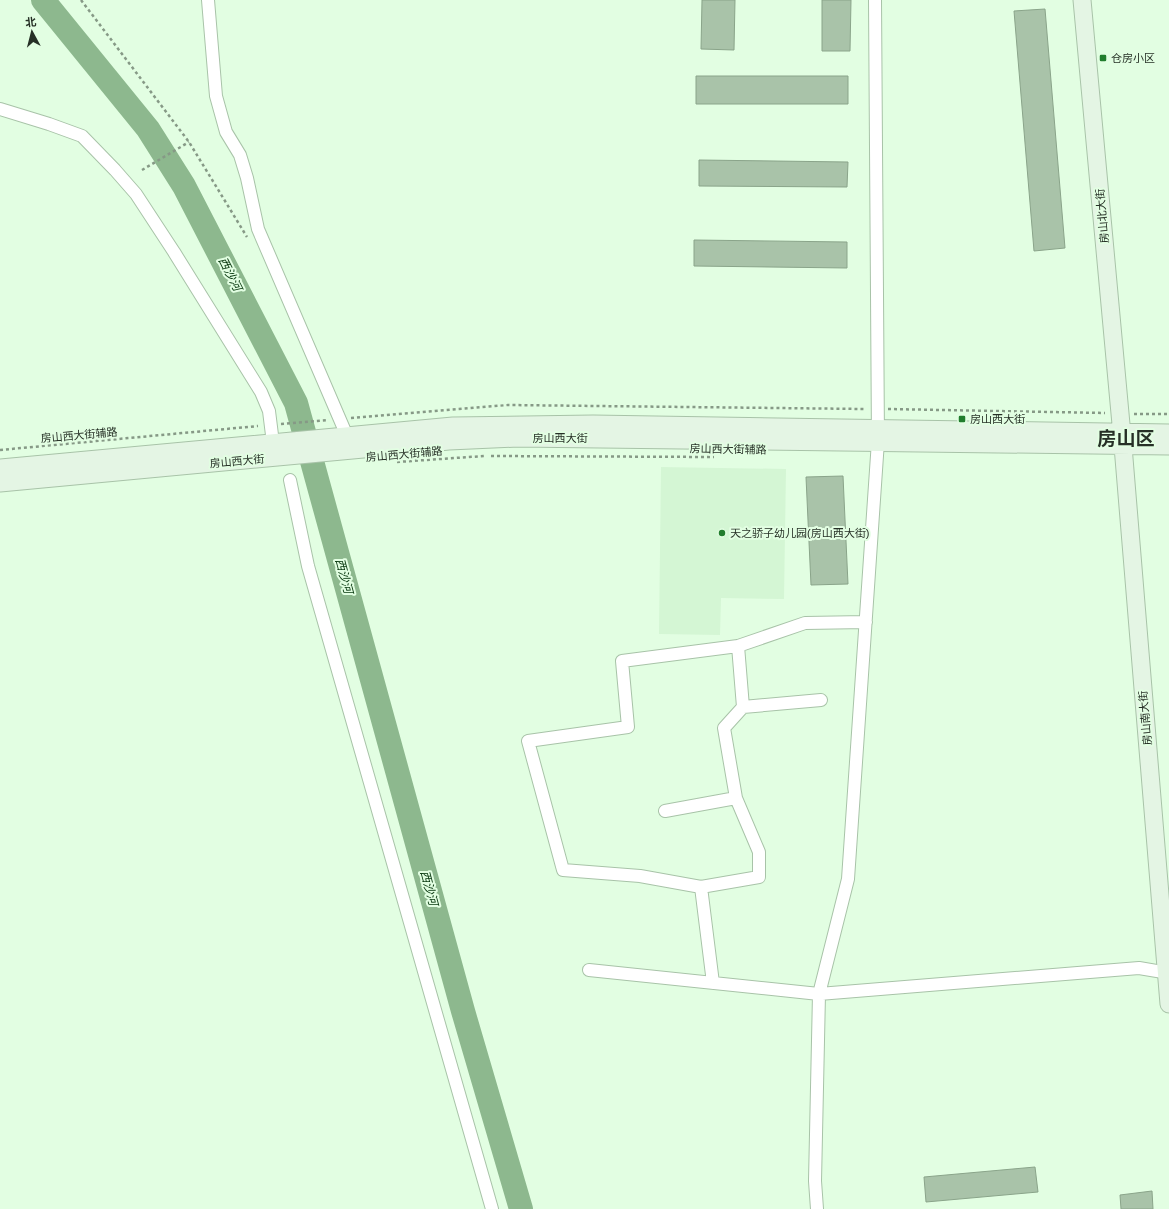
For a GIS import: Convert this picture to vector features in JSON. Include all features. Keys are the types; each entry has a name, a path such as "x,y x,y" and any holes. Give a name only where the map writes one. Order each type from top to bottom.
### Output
{"main road":[{"name":"房山北大街","path":"1082,0 1122,439"},
{"name":"房山西大街","path":"330,445 347,436 453,426 592,424 879,435 1122,439"},
{"path":"1122,439 1169,433"},
{"name":"房山西大街","path":"0,468 282,447 330,445 518,438 879,435"},
{"path":"1122,439 1169,446"},
{"name":"房山南大街","path":"1122,439 1168,973 1169,1004"},
{"name":"房山西大街","path":"0,483 282,447"}],"street":[{"path":"208,0 216,96 226,132 240,155 248,178 258,229 347,436"},
{"path":"816,1209 815,1181 819,994 848,879 879,435 877,390 875,0"},
{"path":"0,109 82,136 136,194 261,392 277,425 282,447"},
{"path":"290,480 308,566 492,1209"},
{"path":"821,700 743,707 724,728 736,798 759,852 759,877 701,887 640,876 563,870 528,741 628,727 622,661 738,646 805,623 866,622"},
{"path":"738,646 743,707"},
{"path":"665,811 736,798"},
{"path":"701,887 713,983"},
{"path":"589,970 819,994 1139,968 1168,973"}],"path":[{"path":"82,0 189,142 250,243"},
{"path":"142,170 189,142"},
{"path":"1119,414 1169,414"},
{"name":"房山西大街辅路","path":"0,450 327,420"},
{"name":"房山西大街辅路","path":"393,463 488,456 720,457"}],"shaded area":[{"name":"天之骄子幼儿园(房山西大街)","path":"661,467 786,469 784,599 721,598 720,635 659,634"}],"building":[{"path":"702,0 735,0 734,50 701,49"},
{"path":"822,0 851,0 850,51 822,51"},
{"path":"1045,9 1065,248 1034,251 1014,11"},
{"path":"696,76 848,76 848,104 696,104"},
{"path":"699,160 848,162 847,187 699,186"},
{"path":"694,240 847,242 847,268 694,266"},
{"path":"843,476 848,584 811,585 806,477"},
{"path":"1035,1167 1038,1192 926,1202 924,1177"},
{"path":"1152,1191 1153,1209 1121,1209 1120,1195"}],"waterway":[{"name":"西沙河","path":"43,0 148,129 184,186 296,403 463,1011 521,1209"}],"place":[{"name":"仓房小区","path":"1103,58"},
{"name":"房山西大街","path":"962,419"},
{"name":"天之骄子幼儿园(房山西大街)","path":"722,533"}],"district":[{"name":"房山区","path":"1126,438"}]}
